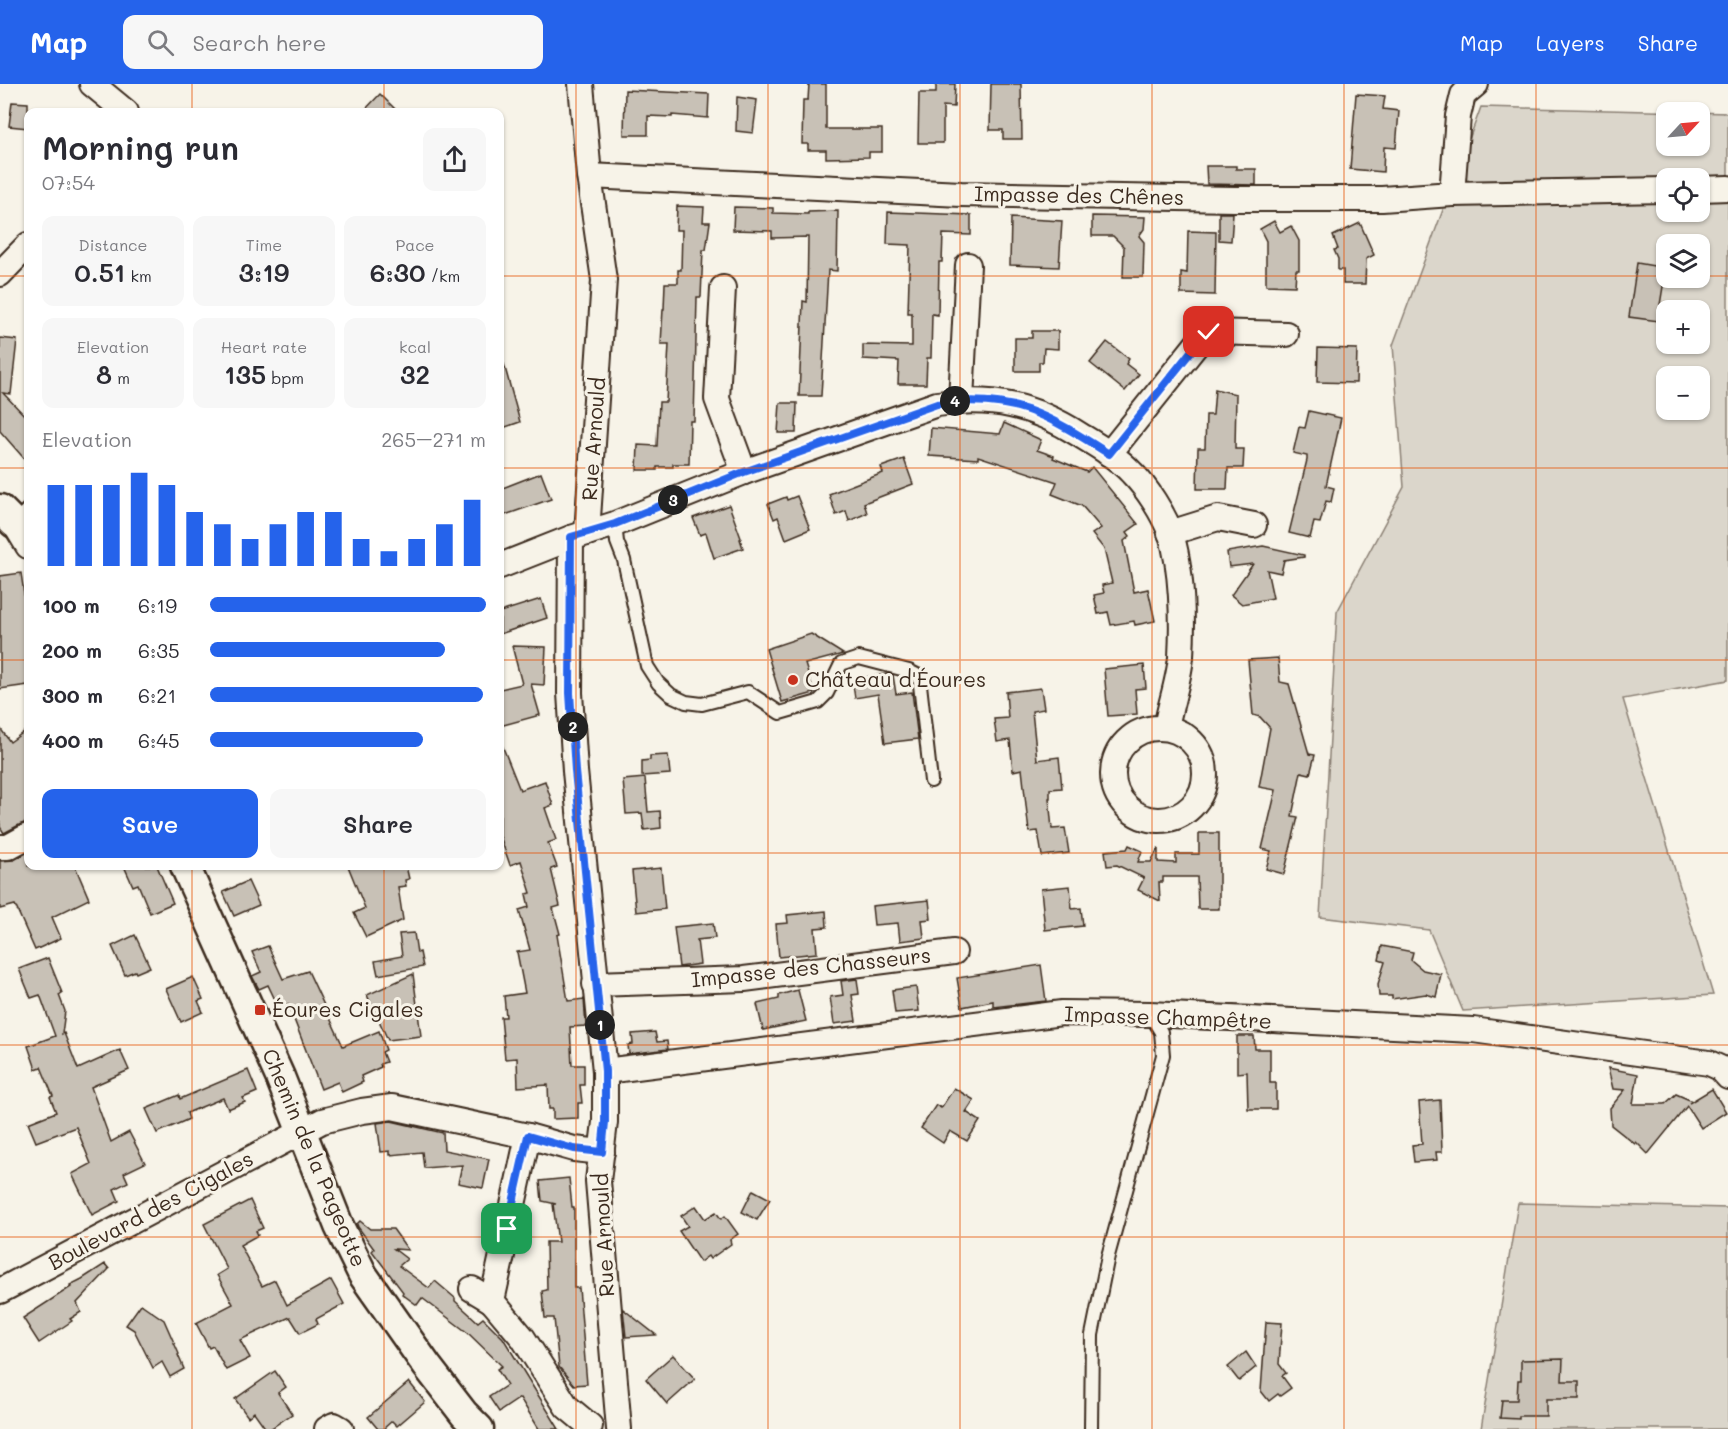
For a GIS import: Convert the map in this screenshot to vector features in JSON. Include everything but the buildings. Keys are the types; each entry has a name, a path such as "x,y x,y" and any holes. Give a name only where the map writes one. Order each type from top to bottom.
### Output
{"street":[{"path":"92,84 121,108"},
{"name":"Rue Arnould","path":"581,84 589,176 604,280 579,535 570,693 575,771 605,1071 605,1122 598,1181 619,1429"},
{"path":"1452,194 1458,116 1463,95 1476,84"},
{"name":"Impasse des Chênes","path":"589,176 961,194 1234,199 1382,199 1452,194 1656,190"},
{"path":"1710,189 1728,188"},
{"path":"0,274 24,249"},
{"path":"961,400 968,265"},
{"path":"723,288 717,399 744,472"},
{"path":"1109,454 1209,332 1286,334"},
{"path":"504,564 579,535 615,524 744,472 937,404 961,400 993,401 1027,408 1068,427 1109,454 1132,473 1152,498 1170,533 1181,600 1181,659 1166,728"},
{"path":"1170,533 1218,518 1254,525"},
{"path":"0,847 8,846 24,838"},
{"name":"Chemin de la Pageotte","path":"187,870 271,1056 339,1226 363,1275 427,1366 464,1414 480,1429"},
{"name":"Impasse des Chasseurs","path":"595,984 744,979 954,952"},
{"name":"Impasse Champêtre","path":"605,1071 1062,1013 1150,1014 1473,1030 1709,1064 1720,1068 1728,1077"},
{"name":"Boulevard des Cigales","path":"0,1291 322,1121 362,1111 392,1107 528,1136 574,1149 602,1152"},
{"path":"528,1136 482,1295 523,1338 567,1407 590,1426"},
{"path":"327,1429 334,1425 341,1429"}],"lane":[{"path":"615,524 617,542 624,560 647,666 658,683 670,695 686,702 702,704 748,692 780,713 818,702 827,693 841,664 859,658 909,671 918,676 931,781"},
{"path":"1090,1429 1092,1335 1108,1256 1163,1055 1161,1032 1150,1014"}],"shaded area":[{"path":"1481,107 1656,111 1656,156 1710,156 1710,112 1728,113 1728,680 1623,699 1713,995 1463,1011 1429,930 1320,917 1337,612 1404,487 1393,345"},
{"path":"1518,1203 1728,1208 1728,1429 1481,1429"}],"place":[{"name":"Château d'Éoures","path":"793,680"},
{"name":"Éoures Cigales","path":"260,1010"}],"route":[{"path":"507,1229 528,1136 574,1149 602,1152 605,1122 605,1071 575,771 570,693 571,537 615,524 744,472 904,414 937,404 961,400 993,401 1027,408 1068,427 1109,454 1209,332"}]}
